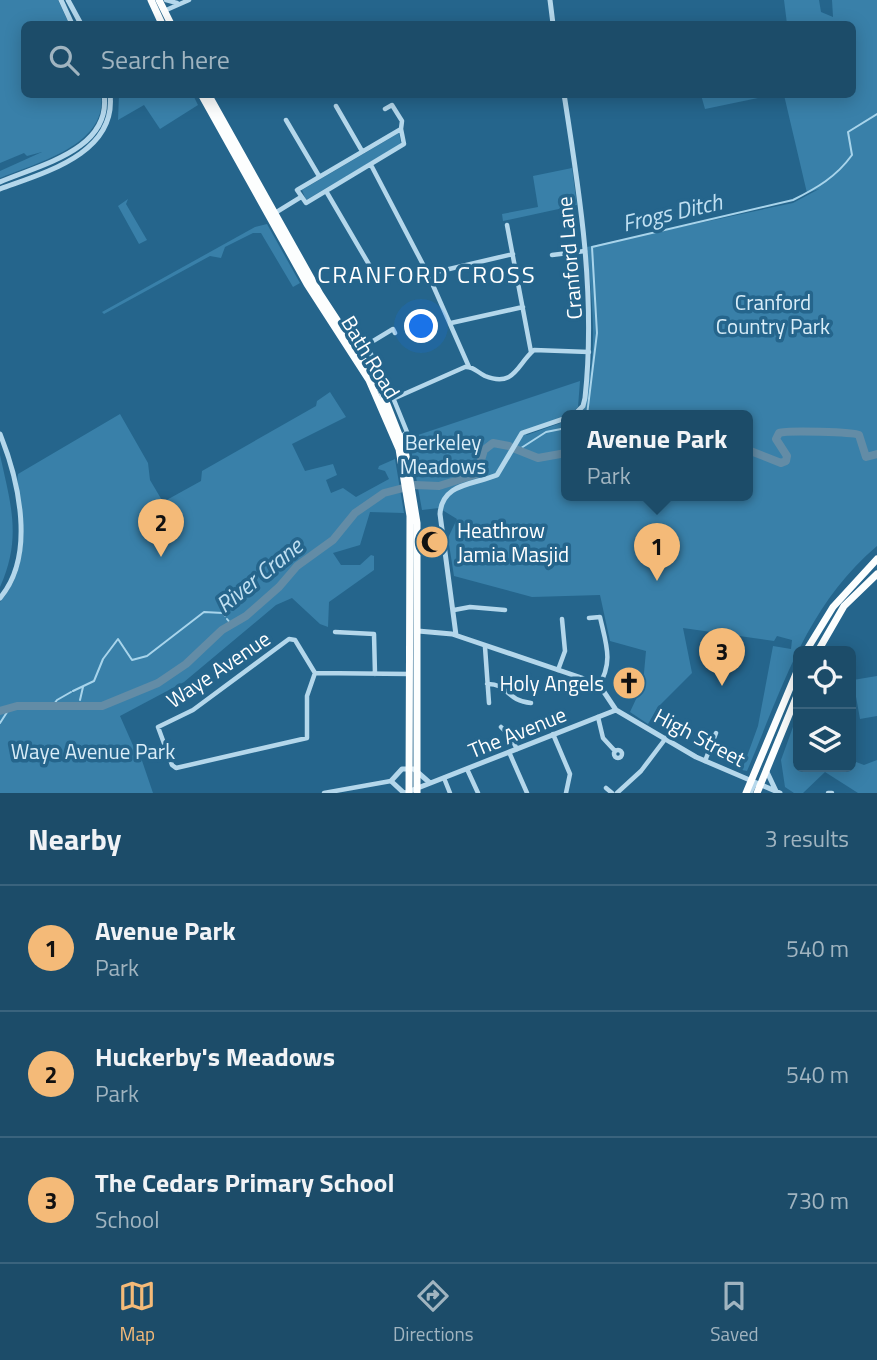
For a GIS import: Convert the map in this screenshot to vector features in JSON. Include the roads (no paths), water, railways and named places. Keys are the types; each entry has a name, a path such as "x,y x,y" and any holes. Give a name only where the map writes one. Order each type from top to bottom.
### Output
{"highway":[{"path":"151,0 163,11"},
{"path":"159,0 169,21"},
{"path":"162,21 163,11"},
{"name":"Bath Road","path":"203,98 272,215"},
{"name":"Bath Road","path":"210,98 320,306 355,351 383,394 401,437 412,498 418,631 418,679 409,792"},
{"name":"Bath Road","path":"355,351 389,421 409,482"},
{"name":"Bath Road","path":"412,498 412,769"},
{"path":"809,646 833,607 877,559"},
{"path":"821,646 844,606 877,574"},
{"path":"410,674 418,679"},
{"path":"756,785 793,683"},
{"path":"748,793 766,768 793,704"}],"street":[{"path":"61,0 71,21"},
{"path":"68,0 79,21"},
{"path":"166,0 177,3"},
{"path":"163,11 189,0"},
{"path":"550,0 553,21"},
{"path":"0,182 66,153 89,139 103,117 104,98"},
{"path":"0,189 61,164 87,149 106,125 109,98"},
{"name":"Cranford Lane","path":"565,98 585,251 589,352 585,398 579,410"},
{"path":"385,109 394,104 402,121 404,144 306,203 301,197 297,190 401,129"},
{"path":"336,106 362,151"},
{"path":"286,120 319,176"},
{"path":"371,165 428,274 470,366 492,378 506,378 523,367 531,352 507,225"},
{"path":"326,191 373,273 378,271"},
{"path":"272,215 301,197"},
{"path":"552,255 585,251"},
{"path":"428,274 513,254"},
{"path":"451,323 523,307"},
{"path":"355,351 393,330"},
{"path":"365,345 395,398 407,432 401,437"},
{"path":"531,352 589,352"},
{"path":"395,398 470,366"},
{"path":"456,635 440,514 443,499 456,487 497,475 522,433 561,420"},
{"path":"0,434 14,486 20,546 15,575 0,598"},
{"path":"454,610 470,607 505,610"},
{"path":"589,618 600,617 607,647 607,672 598,687"},
{"path":"558,670 565,651 562,620"},
{"name":"High Street","path":"418,631 456,635 558,670 598,687 616,710 705,762 778,792"},
{"path":"335,632 373,634 375,674"},
{"name":"Waye Avenue","path":"289,639 295,640 315,673 307,696 307,738 176,768 172,765 158,727 193,710 289,639"},
{"path":"485,647 489,702"},
{"path":"315,673 410,674"},
{"path":"487,684 502,687 514,701 531,703"},
{"name":"The Avenue","path":"409,792 616,710"},
{"path":"597,717 603,738 615,751"},
{"path":"501,727 517,749"},
{"path":"705,762 716,733"},
{"path":"554,734 570,774 566,793"},
{"path":"606,788 614,793 642,771 666,737"},
{"path":"509,752 527,793"},
{"path":"766,768 770,782 778,792"},
{"path":"324,793 391,781 400,771 412,769 430,783"},
{"path":"467,769 478,793"},
{"path":"444,778 450,793"},
{"path":"391,781 409,792"}],"waterway":[{"name":"Frogs Ditch","path":"588,410 597,333 592,247 793,200 839,170 852,155 848,132 877,114"},
{"name":"Frogs Ditch","path":"518,450 546,432 561,429"},
{"name":"River Crane","path":"753,452 781,463 786,461 787,456 776,439 779,433 820,432 859,435 866,457 877,454"},
{"name":"River Crane","path":"0,711 17,706 102,706 158,683 186,664 222,630 246,616 279,587 297,566 333,540 355,513 384,493 415,485 439,486 477,474 484,450 493,443 509,446"},
{"name":"River Crane","path":"513,448 538,458 561,454"},
{"path":"73,691 94,681 103,659 118,639 132,660 147,656 204,612 223,613 225,616"},
{"name":"River Crane","path":"227,619 231,624"},
{"path":"80,700 83,687"},
{"path":"51,708 57,700 71,692"},
{"name":"River Crane","path":"0,723 11,706"}],"place":[{"name":"Heathrow Jamia Masjid","path":"432,542"},
{"name":"Huckerby's Meadows","path":"161,557"},
{"name":"Avenue Park","path":"657,581"},
{"name":"Holy Angels","path":"629,683"},
{"name":"The Cedars Primary School","path":"722,686"}],"district":[{"name":"CRANFORD CROSS","path":"427,274"}],"park label":[{"name":"Cranford Country Park","path":"773,314"},
{"name":"Berkeley Meadows","path":"443,454"},
{"name":"Waye Avenue Park","path":"93,751"}]}
